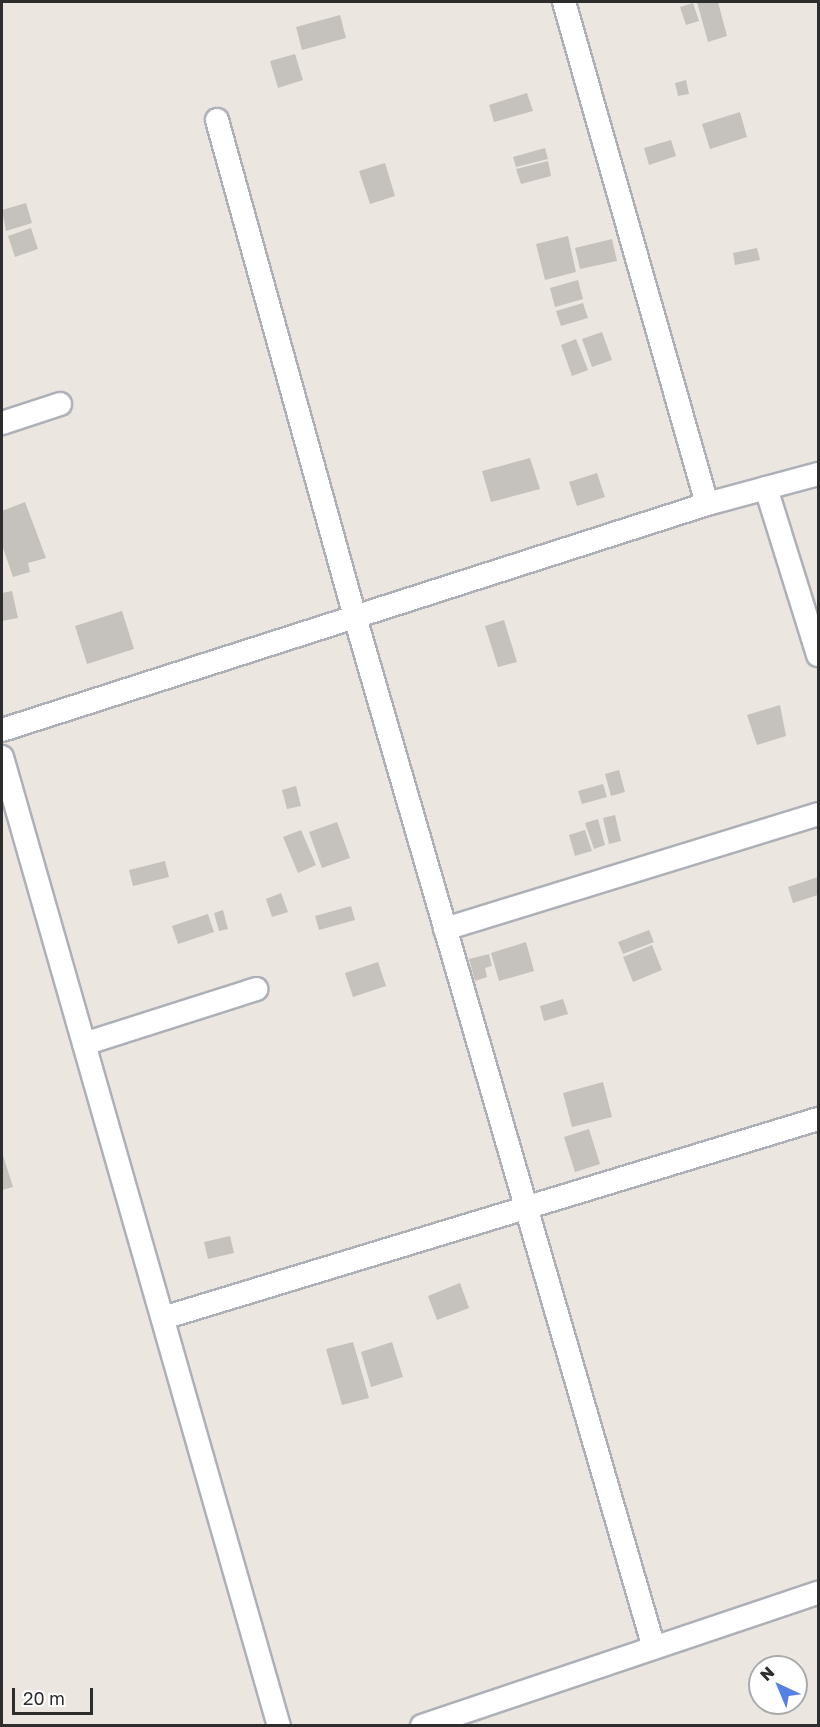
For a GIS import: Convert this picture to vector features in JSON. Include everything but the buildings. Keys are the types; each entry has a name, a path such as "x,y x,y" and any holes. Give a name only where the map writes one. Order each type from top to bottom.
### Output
{"street":[{"path":"564,2 707,504"},
{"path":"217,120 355,617 654,1648"},
{"path":"2,423 60,404"},
{"path":"2,730 707,504 819,474"},
{"path":"766,488 819,655"},
{"path":"2,757 279,1725"},
{"path":"445,929 819,814"},
{"path":"84,1044 256,989"},
{"path":"163,1318 819,1119"},
{"path":"422,1725 819,1593"}]}
